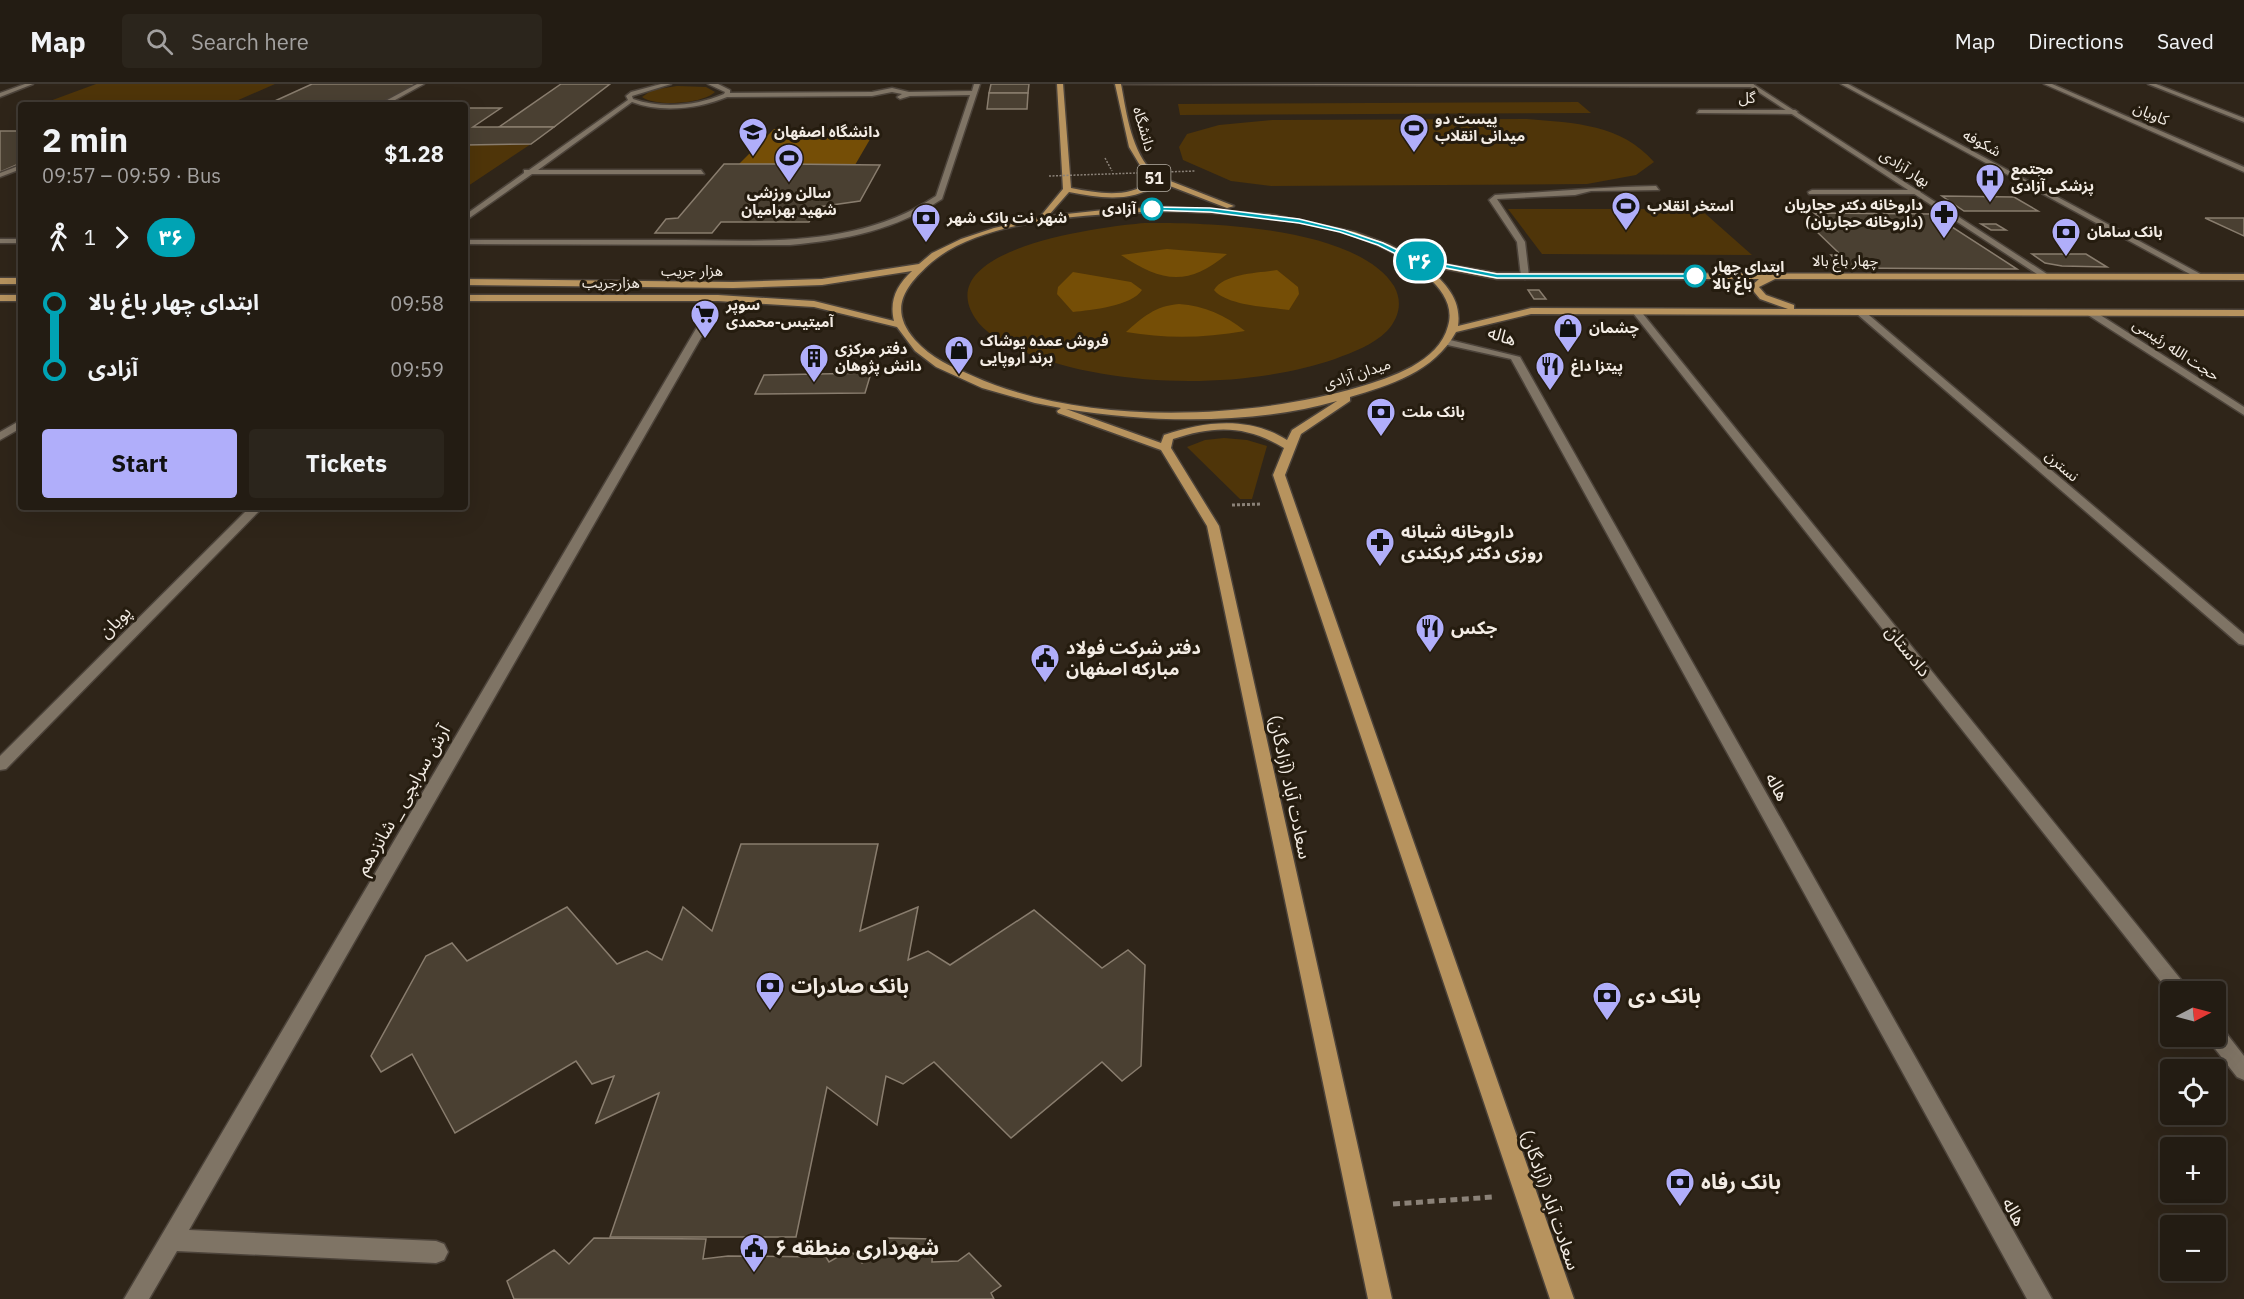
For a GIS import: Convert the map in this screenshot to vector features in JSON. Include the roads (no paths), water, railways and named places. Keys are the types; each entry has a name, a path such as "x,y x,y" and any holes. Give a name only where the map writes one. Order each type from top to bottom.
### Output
{"main road":[{"path":"1041,220 1067,189 1060,84"},
{"name":"دانشگاه","path":"1118,84 1135,155 1144,171 1152,177 1253,214"},
{"path":"1067,189 1102,195 1130,194 1148,188 1154,183 1152,177"},
{"path":"899,325 895,305 902,285 918,267 941,252 970,239 1041,220 1123,210 1210,210 1253,214 1342,231 1380,244 1412,260 1434,276 1449,293 1455,311 1449,336"},
{"name":"چهار باغ بالا","path":"1412,260 1497,276 2244,277"},
{"name":"هزار جریب","path":"468,282 733,285 811,282 918,267"},
{"path":"1776,276 1762,280 1754,287 1762,297 1778,304 1814,312"},
{"path":"0,281 18,281"},
{"path":"0,298 18,298"},
{"name":"هزارجریب","path":"468,298 718,298 804,304 899,325"},
{"path":"1449,336 1532,311 2244,314"},
{"name":"میدان آزادی","path":"899,325 913,345 938,363 972,381 1017,395 1070,406 1128,413 1188,415 1248,412 1305,405 1354,393 1405,373 1426,361 1449,336"},
{"name":"سعادت آباد (آزادگان)","path":"1354,393 1296,432 1279,476 1562,1299"},
{"path":"1017,395 1165,448 1168,436 1193,428 1230,426 1263,432 1290,447"},
{"name":"سعادت آباد (آزادگان)","path":"1165,448 1213,526 1380,1299"}],"street":[{"path":"0,95 30,84"},
{"path":"387,102 421,84"},
{"path":"631,100 629,96 633,93 652,85 668,84"},
{"path":"711,84 725,88 728,91 726,95"},
{"path":"468,242 790,243 822,241 853,235 905,218 939,197 977,84"},
{"path":"1118,84 1750,85"},
{"name":"شکوفه","path":"1844,84 2202,277"},
{"name":"کاویان","path":"2047,84 2244,170"},
{"path":"2151,84 2244,120"},
{"path":"1379,85 1386,93"},
{"name":"بهار آزادی","path":"1750,85 2046,276"},
{"path":"631,100 644,104 673,106 709,101 726,95 873,94 876,97 890,98 909,94 974,93"},
{"path":"468,217 527,172 631,100"},
{"name":"گل","path":"1692,107 1701,113 1795,112"},
{"path":"0,175 18,168"},
{"path":"527,172 701,172"},
{"path":"1525,276 1521,242 1493,200 1495,197 1575,193 1591,189 1656,188"},
{"path":"1812,192 1917,192"},
{"path":"0,241 18,241"},
{"name":"دادستان","path":"1636,311 2172,981"},
{"name":"نسترن","path":"1860,312 2244,641"},
{"name":"حجت الله رئیسی","path":"2091,313 2244,412"},
{"name":"آرش سرابچی _ شانزدهم","path":"136,1299 705,322"},
{"name":"هاله","path":"1449,336 1515,357 2040,1299"},
{"path":"0,437 18,425"},
{"name":"پویان","path":"0,765 254,510"},
{"path":"2225,1047 2244,1071"},
{"path":"170,1240 436,1252"}],"place":[{"name":"پیست دو میدانی انقلاب","path":"1414,154"},
{"name":"دانشگاه اصفهان","path":"753,158"},
{"name":"سالن ورزشی شهید بهرامیان","path":"789,184"},
{"name":"مجتمع پزشکی آزادی","path":"1990,204"},
{"name":"آزادی","path":"1152,209"},
{"name":"استخر انقلاب","path":"1626,232"},
{"name":"داروخانه دکتر حجاریان (داروخانه حجاریان)","path":"1944,240"},
{"name":"شهر نت بانک شهر","path":"926,244"},
{"name":"بانک سامان","path":"2066,258"},
{"name":"ابتدای چهار باغ بالا","path":"1695,276"},
{"name":"سوپر آمیتیس-محمدی","path":"705,340"},
{"name":"چشمان","path":"1568,354"},
{"name":"فروش عمده پوشاک برند اروپایی","path":"959,376"},
{"name":"دفتر مرکزی دانش پژوهان","path":"814,384"},
{"name":"پیتزا داغ","path":"1550,392"},
{"name":"بانک ملت","path":"1381,438"},
{"name":"داروخانه شبانه روزی دکتر کربکندی","path":"1380,568"},
{"name":"جکس","path":"1430,654"},
{"name":"دفتر شرکت فولاد مبارکه اصفهان","path":"1045,684"},
{"name":"بانک صادرات","path":"770,1012"},
{"name":"بانک دی","path":"1607,1022"},
{"name":"بانک رفاه","path":"1680,1208"},
{"name":"شهرداری منطقه ۶","path":"754,1274"}]}
